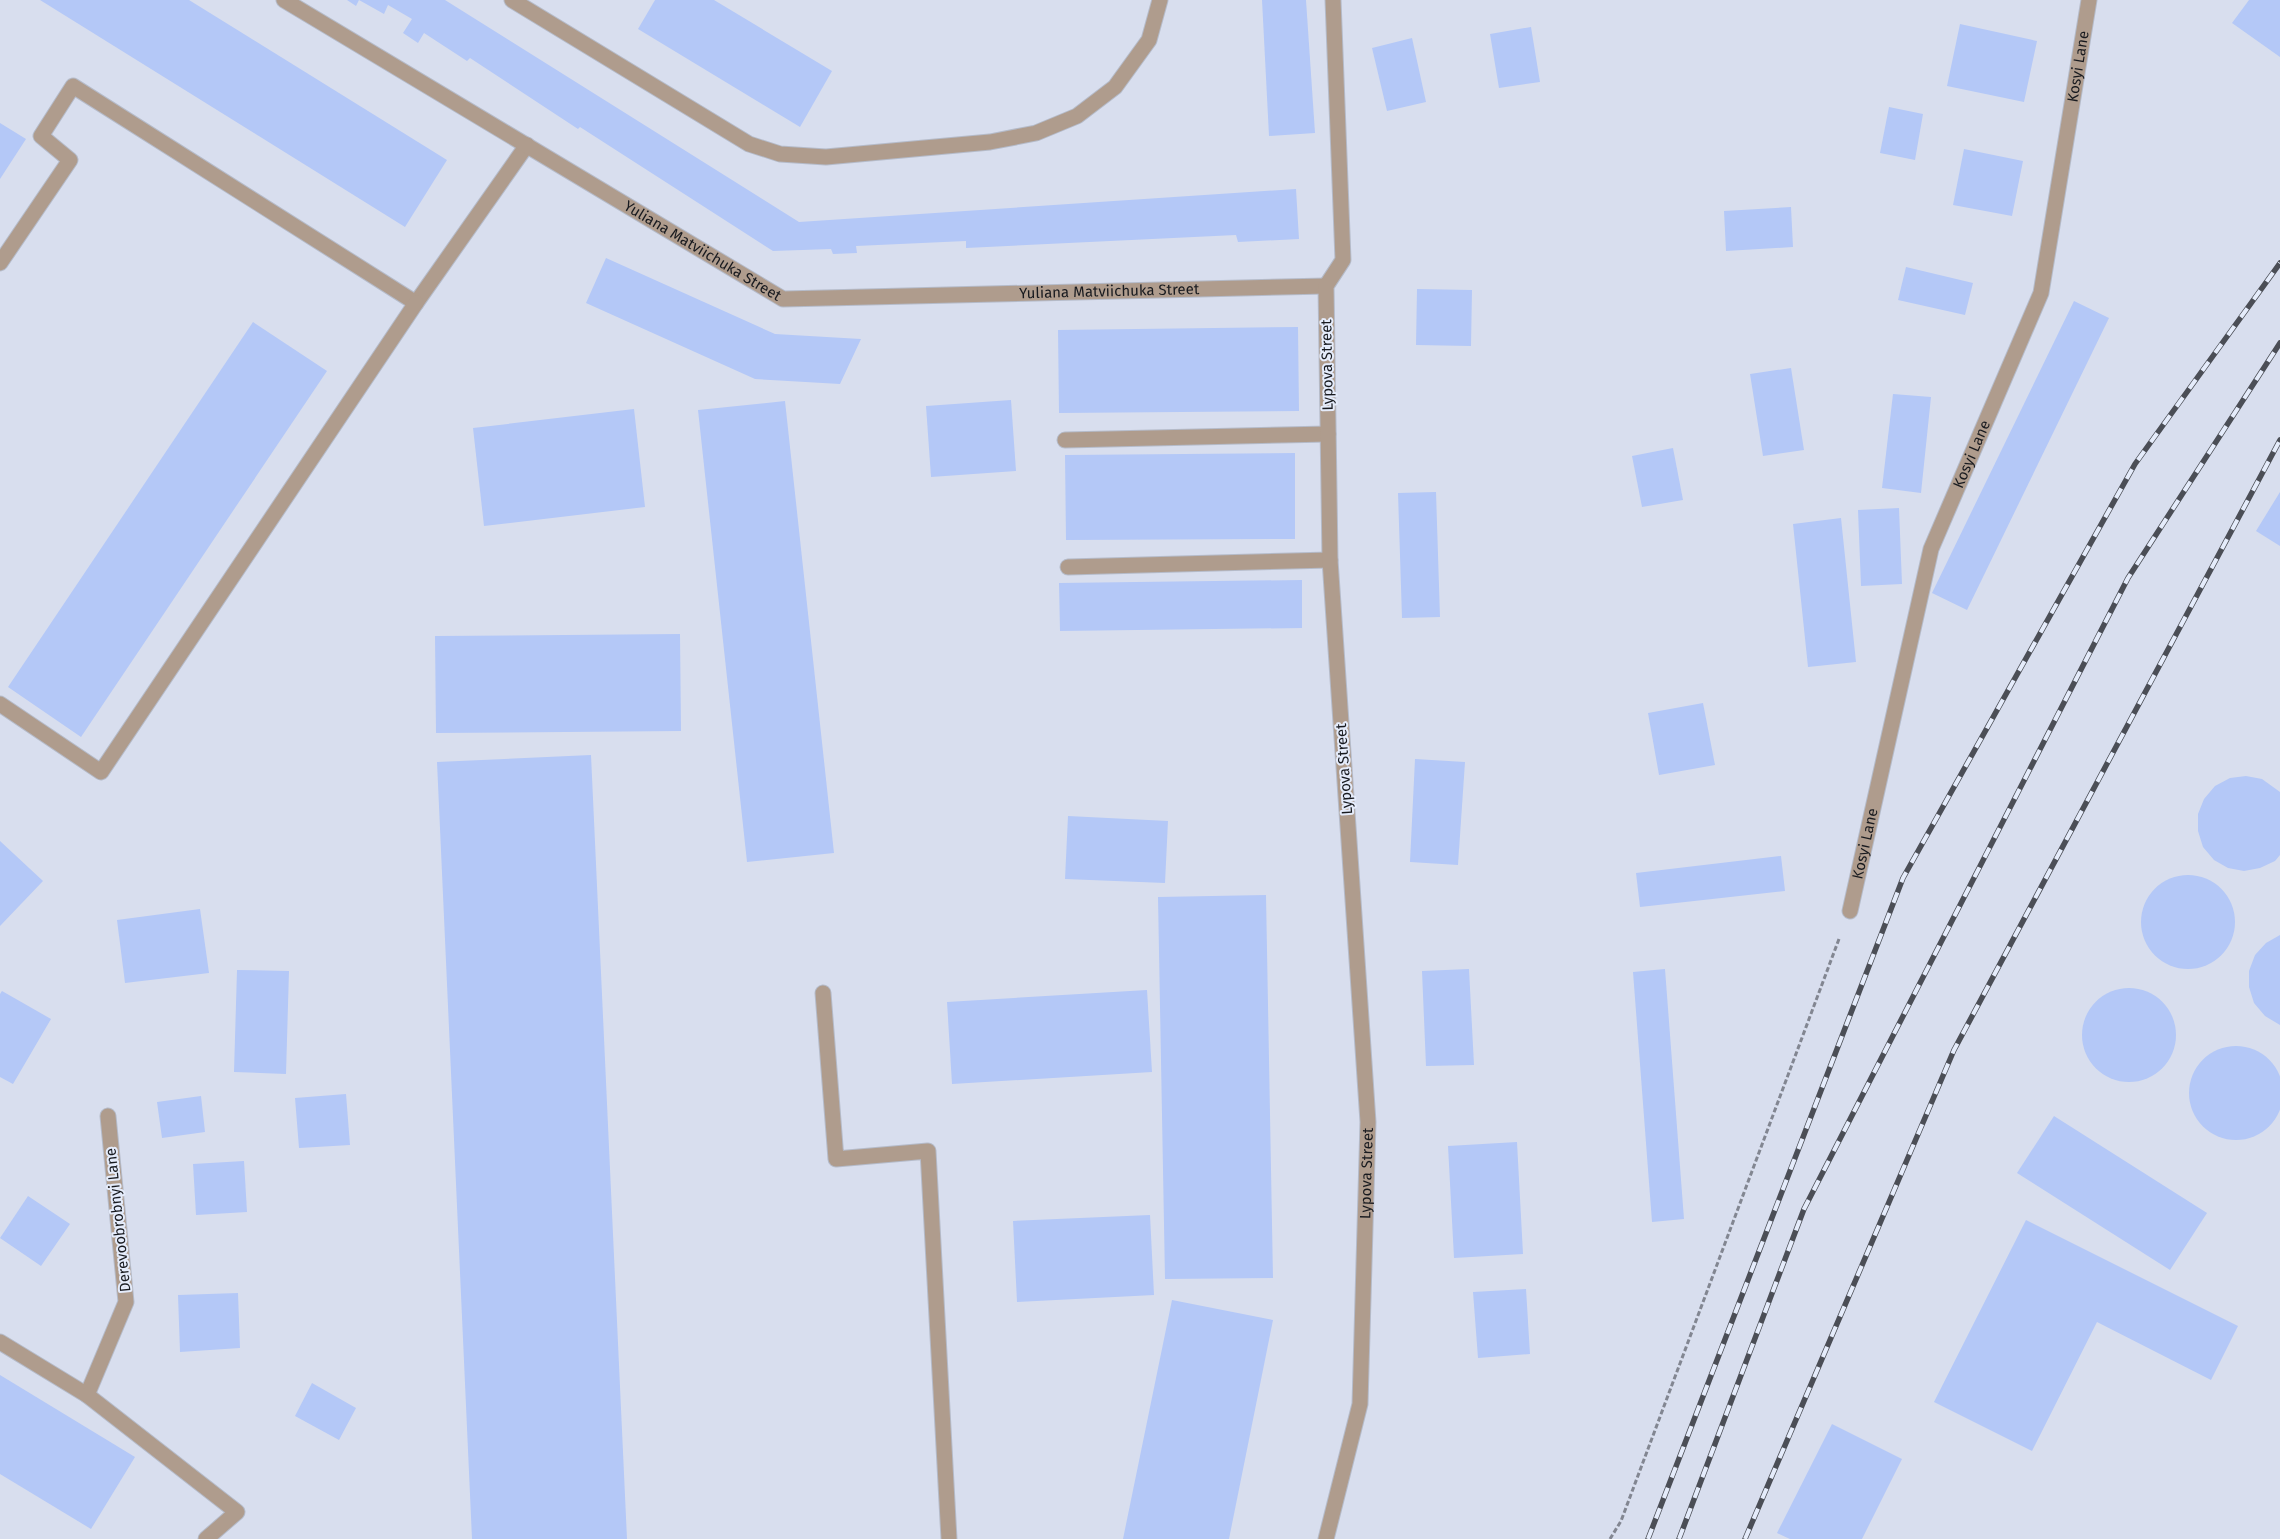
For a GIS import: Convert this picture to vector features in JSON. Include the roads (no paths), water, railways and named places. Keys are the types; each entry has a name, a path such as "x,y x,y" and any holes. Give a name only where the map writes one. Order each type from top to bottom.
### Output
{"street":[{"name":"Yuliana Matviichuka Street","path":"284,0 783,299 1326,286"},
{"path":"512,0 749,144 780,154 826,157 990,142 1036,133 1077,116 1115,87 1149,40 1160,0"},
{"path":"1326,286 1343,260 1333,0"},
{"name":"Kosyi Lane","path":"1850,911 1931,549 2041,293 2089,0"},
{"path":"0,263 70,160 41,136 73,86 416,303"},
{"path":"0,704 101,772 416,303 527,145"},
{"name":"Lypova Street","path":"1326,286 1330,560 1368,1122 1360,1404 1326,1539"},
{"path":"1065,440 1328,434"},
{"path":"1068,567 1330,560"},
{"path":"823,993 836,1159 928,1151 948,1539"},
{"name":"Derevoobrobnyi Lane","path":"87,1395 126,1302 108,1116"},
{"path":"0,1342 87,1395 237,1512 206,1539"}],"railway":[{"path":"1648,1539 1903,878 2135,464 2280,263"},
{"path":"1679,1539 1804,1209 2128,578 2280,343"},
{"path":"1745,1539 1954,1050 2280,440"}]}
